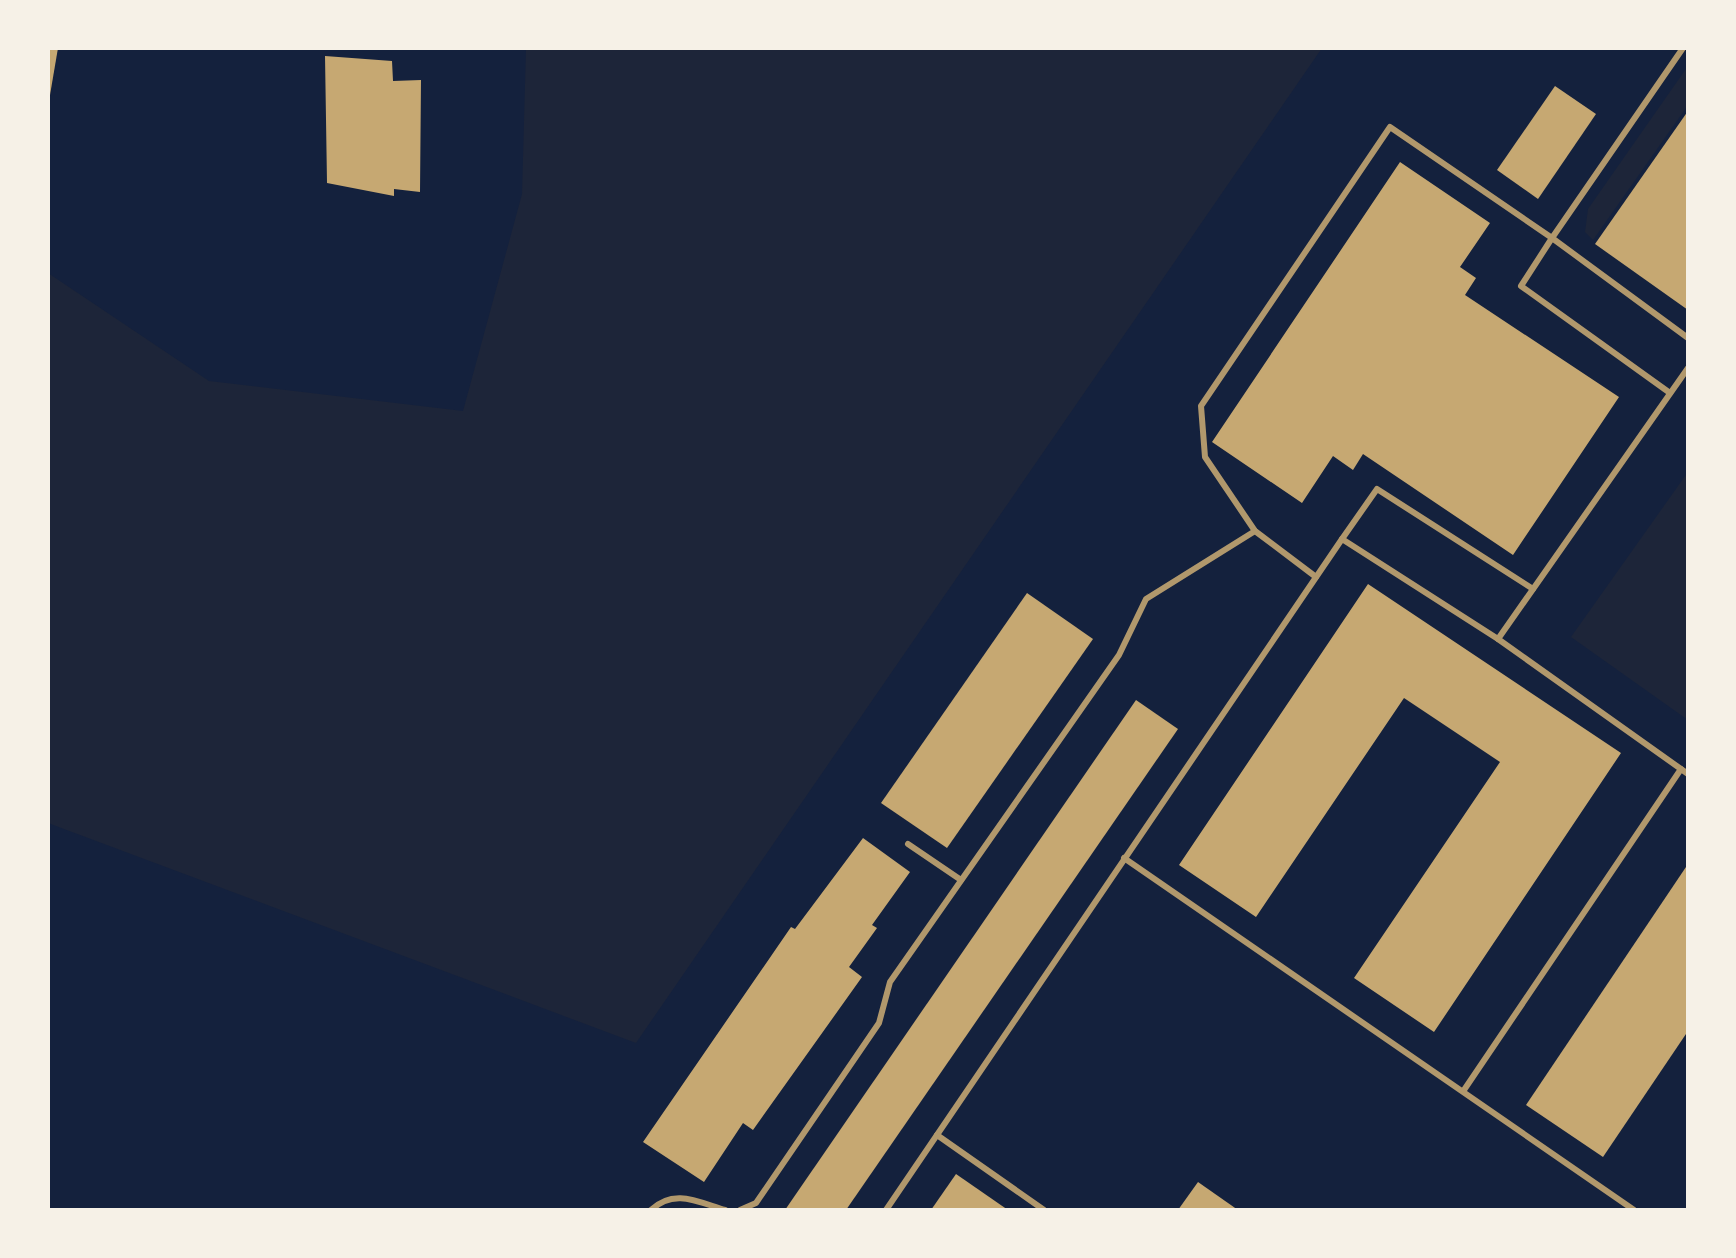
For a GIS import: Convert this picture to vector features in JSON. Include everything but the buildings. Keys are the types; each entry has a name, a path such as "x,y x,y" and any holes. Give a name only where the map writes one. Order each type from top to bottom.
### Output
{"lane":[{"path":"1670,393 1521,286 1683,48"},
{"path":"1316,577 1255,531 1205,457 1201,406 1390,127 1552,238 1688,338"},
{"path":"1498,639 1688,368"},
{"path":"886,1210 1377,489 1533,589"},
{"path":"740,1210 756,1203 879,1023 890,982 1119,655 1146,599 1255,531"},
{"path":"1342,539 1498,639 1688,774"},
{"path":"1464,1090 1681,769"},
{"path":"908,844 961,880"},
{"path":"1124,858 1634,1210"},
{"path":"937,1135 1044,1210"},
{"path":"651,1210 661,1201 677,1196 725,1210"}],"shaded area":[{"path":"526,48 1322,48 636,1043 48,823 48,273 209,381 463,411 522,194"},
{"path":"1688,66 1688,105 1593,240 1585,232 1588,209"},
{"path":"1688,472 1688,720 1571,637"}]}
